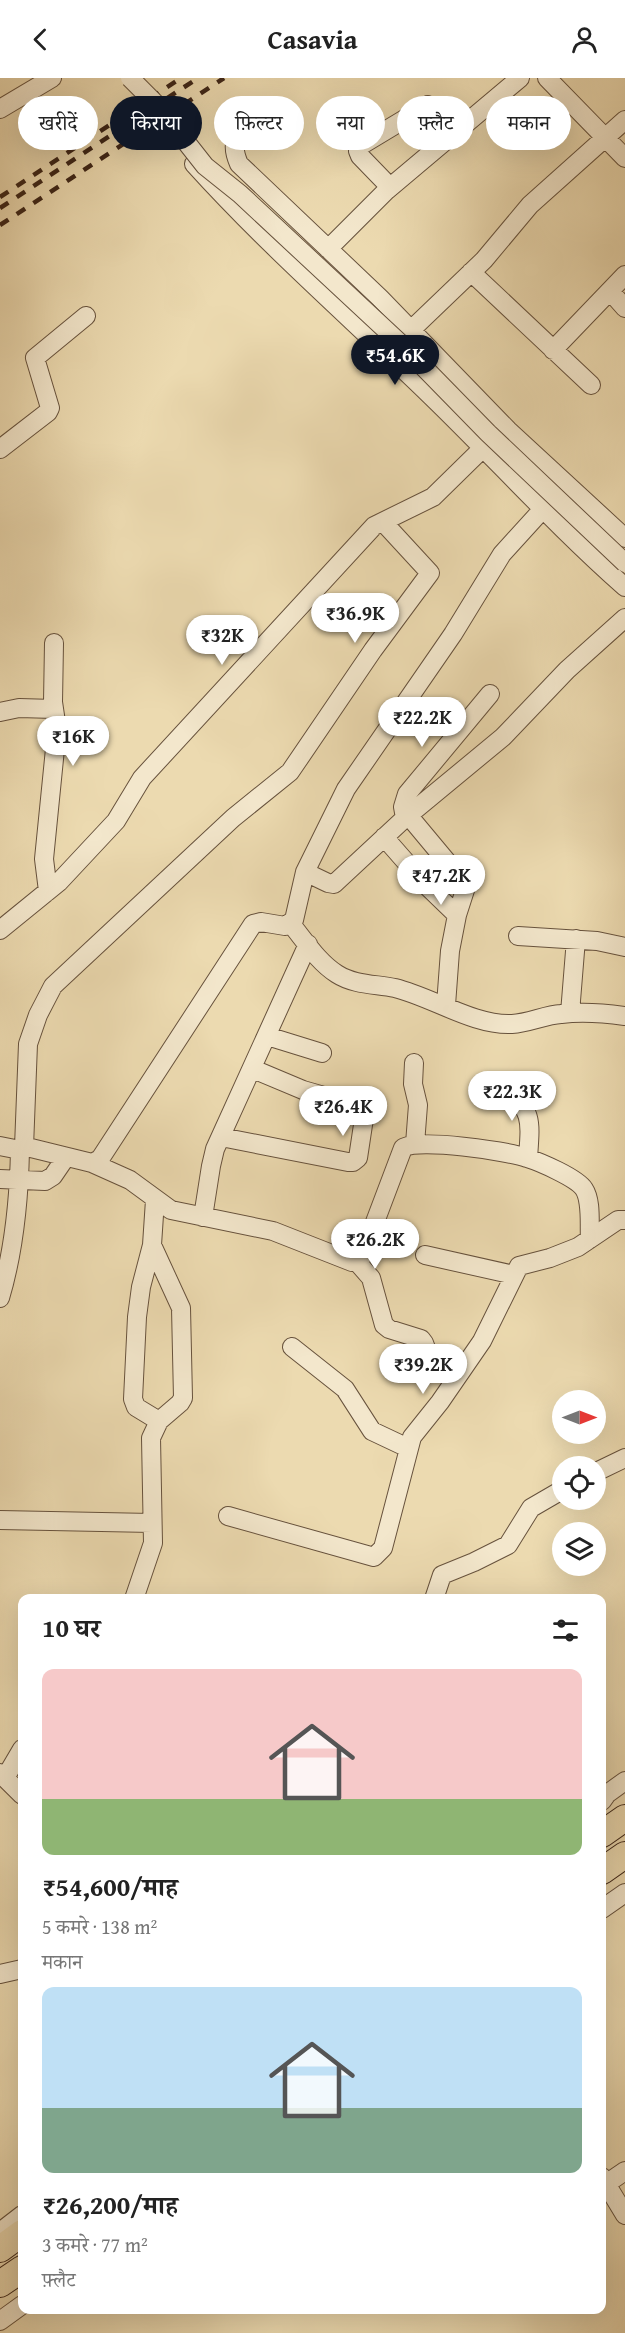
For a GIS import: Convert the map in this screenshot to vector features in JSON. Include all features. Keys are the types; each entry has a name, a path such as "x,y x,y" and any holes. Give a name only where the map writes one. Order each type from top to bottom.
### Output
{"highway":[{"path":"606,1831 625,1818"},
{"path":"606,1868 625,1855"},
{"path":"0,2249 18,2236"},
{"path":"0,2284 18,2272"}],"street":[{"path":"0,109 52,78"},
{"path":"130,78 157,105 205,166 240,194 393,336 488,433 625,563"},
{"path":"474,117 520,78"},
{"path":"547,78 625,158"},
{"path":"411,330 471,272 531,205 625,120"},
{"path":"390,187 360,156 358,151 360,146 397,124"},
{"path":"234,150 239,164 411,330 508,430 625,538"},
{"path":"328,249 390,187 434,150"},
{"path":"191,160 234,208 484,447 543,510 625,587"},
{"path":"471,272 591,385"},
{"path":"554,350 625,275"},
{"path":"610,291 625,308"},
{"path":"0,449 48,412 50,408 35,358 86,316"},
{"path":"0,930 48,891 116,820 142,778 374,526 433,497 484,447"},
{"path":"92,1163 100,1159 253,924 261,922 285,926 294,920 305,872 346,789 453,634 502,554 543,510"},
{"path":"0,1298 9,1267 20,1179 28,1044 38,1015 53,986 233,818 290,772 373,650 430,573 383,522"},
{"path":"305,872 334,884 406,816 504,737 567,670 625,618"},
{"path":"48,891 45,859 57,729 54,709 54,643"},
{"path":"446,1005 450,951 457,915 466,886 406,816 403,807 407,794 490,694"},
{"path":"0,712 19,708 54,709"},
{"path":"384,837 426,885 457,915"},
{"path":"291,924 320,959 338,975 359,983 394,988 446,1005 487,1022 513,1024 570,1013 598,1012 625,1016"},
{"path":"518,936 576,939 625,947"},
{"path":"570,1013 576,939"},
{"path":"203,1218 211,1166 221,1137 308,944"},
{"path":"267,1036 322,1053"},
{"path":"414,1063 413,1084 418,1105 415,1144"},
{"path":"221,1137 348,1162 353,1162 358,1158 366,1105 363,1100 324,1096 303,1090 253,1069"},
{"path":"506,1083 528,1113 531,1123 528,1158"},
{"path":"357,1263 361,1259 403,1148 415,1144 476,1148 528,1158 578,1182 585,1190 588,1199 590,1239"},
{"path":"0,1146 92,1163 130,1180 171,1210 273,1231 357,1263 371,1278 384,1324 389,1329 421,1339 434,1367 456,1378"},
{"path":"0,1179 45,1181 53,1176 66,1157"},
{"path":"155,1200 152,1245 141,1287 137,1317 134,1399 136,1407 159,1421"},
{"path":"228,1516 374,1557 383,1548 412,1437 482,1341 519,1266 578,1247 618,1220 625,1220"},
{"path":"136,1594 153,1542 151,1438 159,1421 183,1398 181,1308 177,1295 152,1245"},
{"path":"425,1255 479,1265 514,1275"},
{"path":"292,1347 345,1389 372,1431 408,1448"},
{"path":"606,1467 625,1458"},
{"path":"436,1594 442,1575 508,1545 531,1508 552,1496"},
{"path":"0,1520 152,1523"},
{"path":"18,1754 2,1776 18,1791"},
{"path":"606,1792 625,1781"},
{"path":"606,1906 625,1893"},
{"path":"0,1974 18,1970"},
{"path":"606,2179 625,2171"},
{"path":"606,2183 625,2215"},
{"path":"0,2232 18,2218"},
{"path":"0,2321 18,2308"}],"railway":[{"path":"0,197 181,78"},
{"path":"0,208 198,78"},
{"path":"0,225 224,78"}]}
